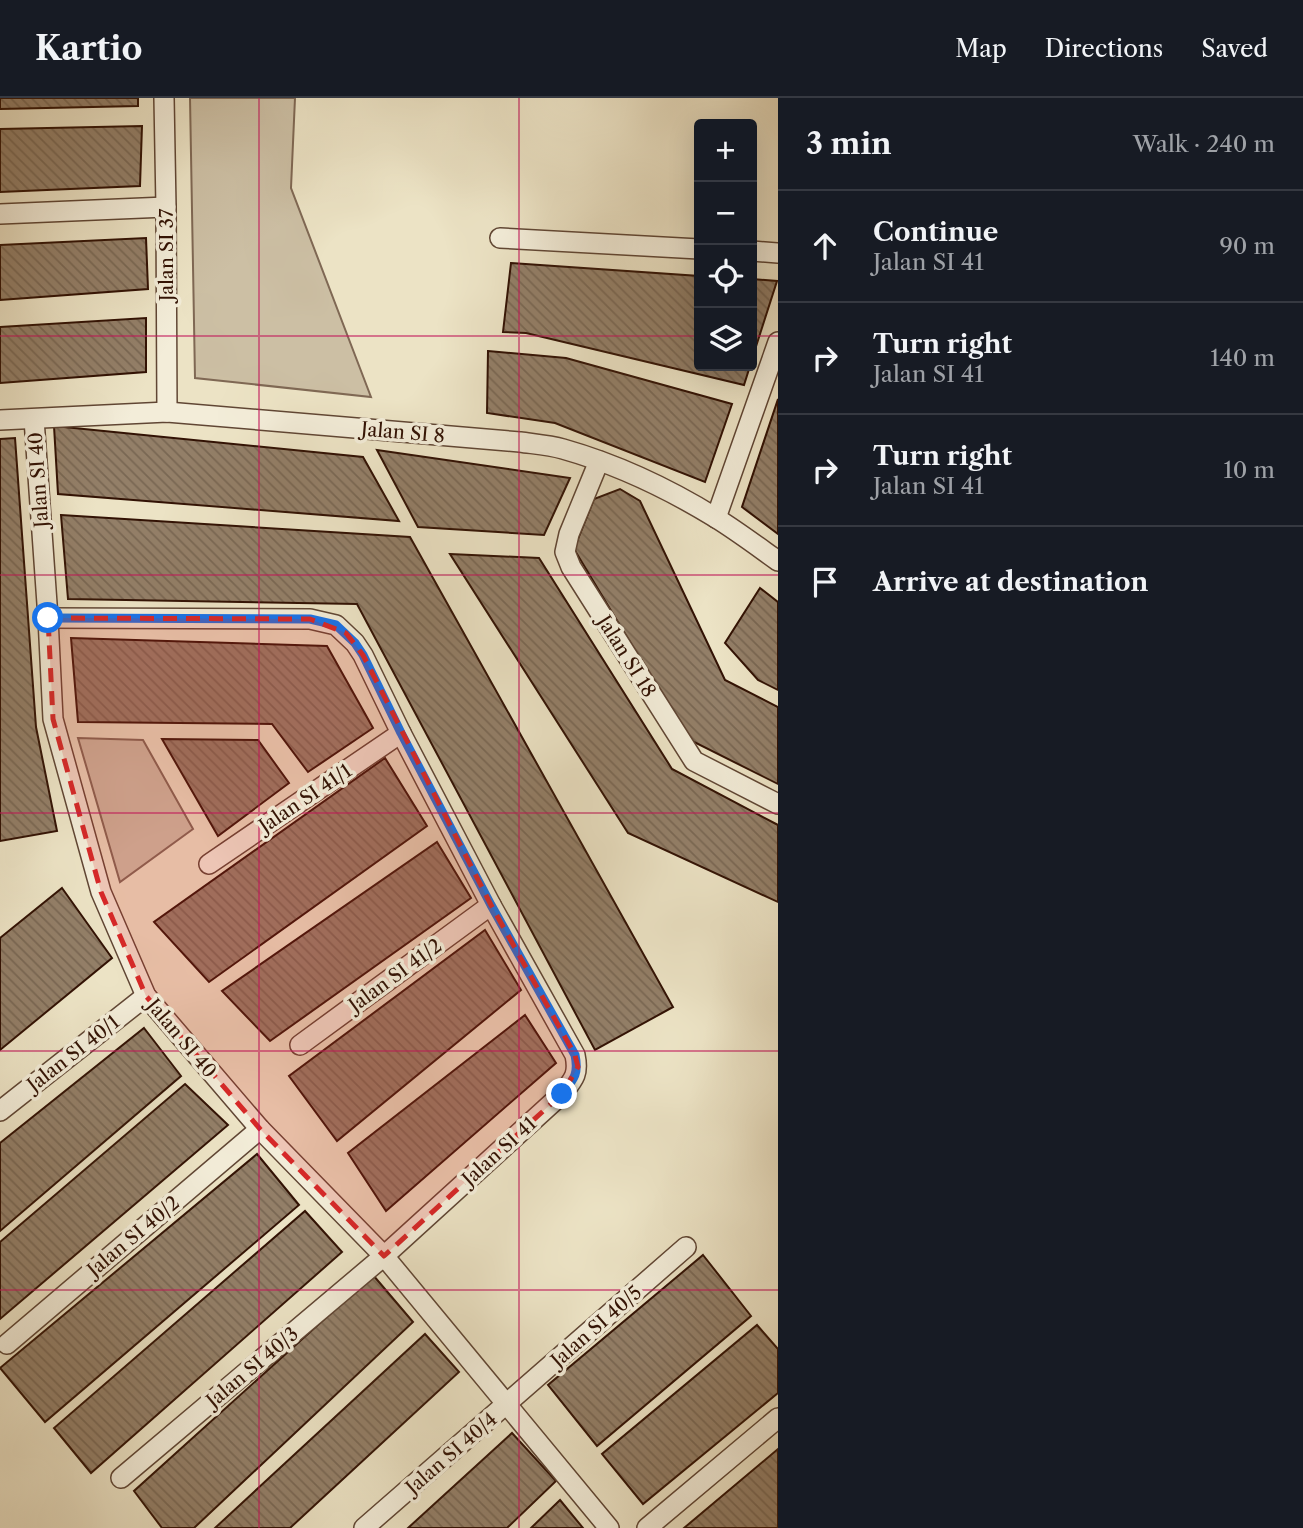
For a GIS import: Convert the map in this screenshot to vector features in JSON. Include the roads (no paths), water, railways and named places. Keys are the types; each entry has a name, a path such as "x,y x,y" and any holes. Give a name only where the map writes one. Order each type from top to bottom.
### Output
{"street":[{"name":"Jalan SI 37","path":"164,98 167,412"},
{"path":"0,214 166,207"},
{"path":"500,238 694,249"},
{"path":"757,251 778,253"},
{"path":"716,518 778,342"},
{"name":"Jalan SI 8","path":"0,420 167,412 520,442 560,448 599,461 652,484 716,518 778,561"},
{"name":"Jalan SI 40","path":"34,419 53,719 101,892 146,996 260,1129 384,1256 609,1528"},
{"name":"Jalan SI 18","path":"599,461 569,534 565,552 571,568 694,761 778,804"},
{"name":"Jalan SI 41","path":"48,618 310,619 336,625 363,655 491,905 575,1055 578,1067 562,1094 384,1256"},
{"name":"Jalan SI 41/1","path":"209,864 401,733"},
{"name":"Jalan SI 41/2","path":"300,1045 491,905"},
{"name":"Jalan SI 40/1","path":"0,1111 146,996"},
{"name":"Jalan SI 40/2","path":"7,1344 260,1129"},
{"name":"Jalan SI 40/5","path":"506,1405 686,1247"},
{"name":"Jalan SI 40/3","path":"121,1478 384,1256"},
{"name":"Jalan SI 40/4","path":"364,1528 506,1405"},
{"path":"647,1528 778,1418"}]}
